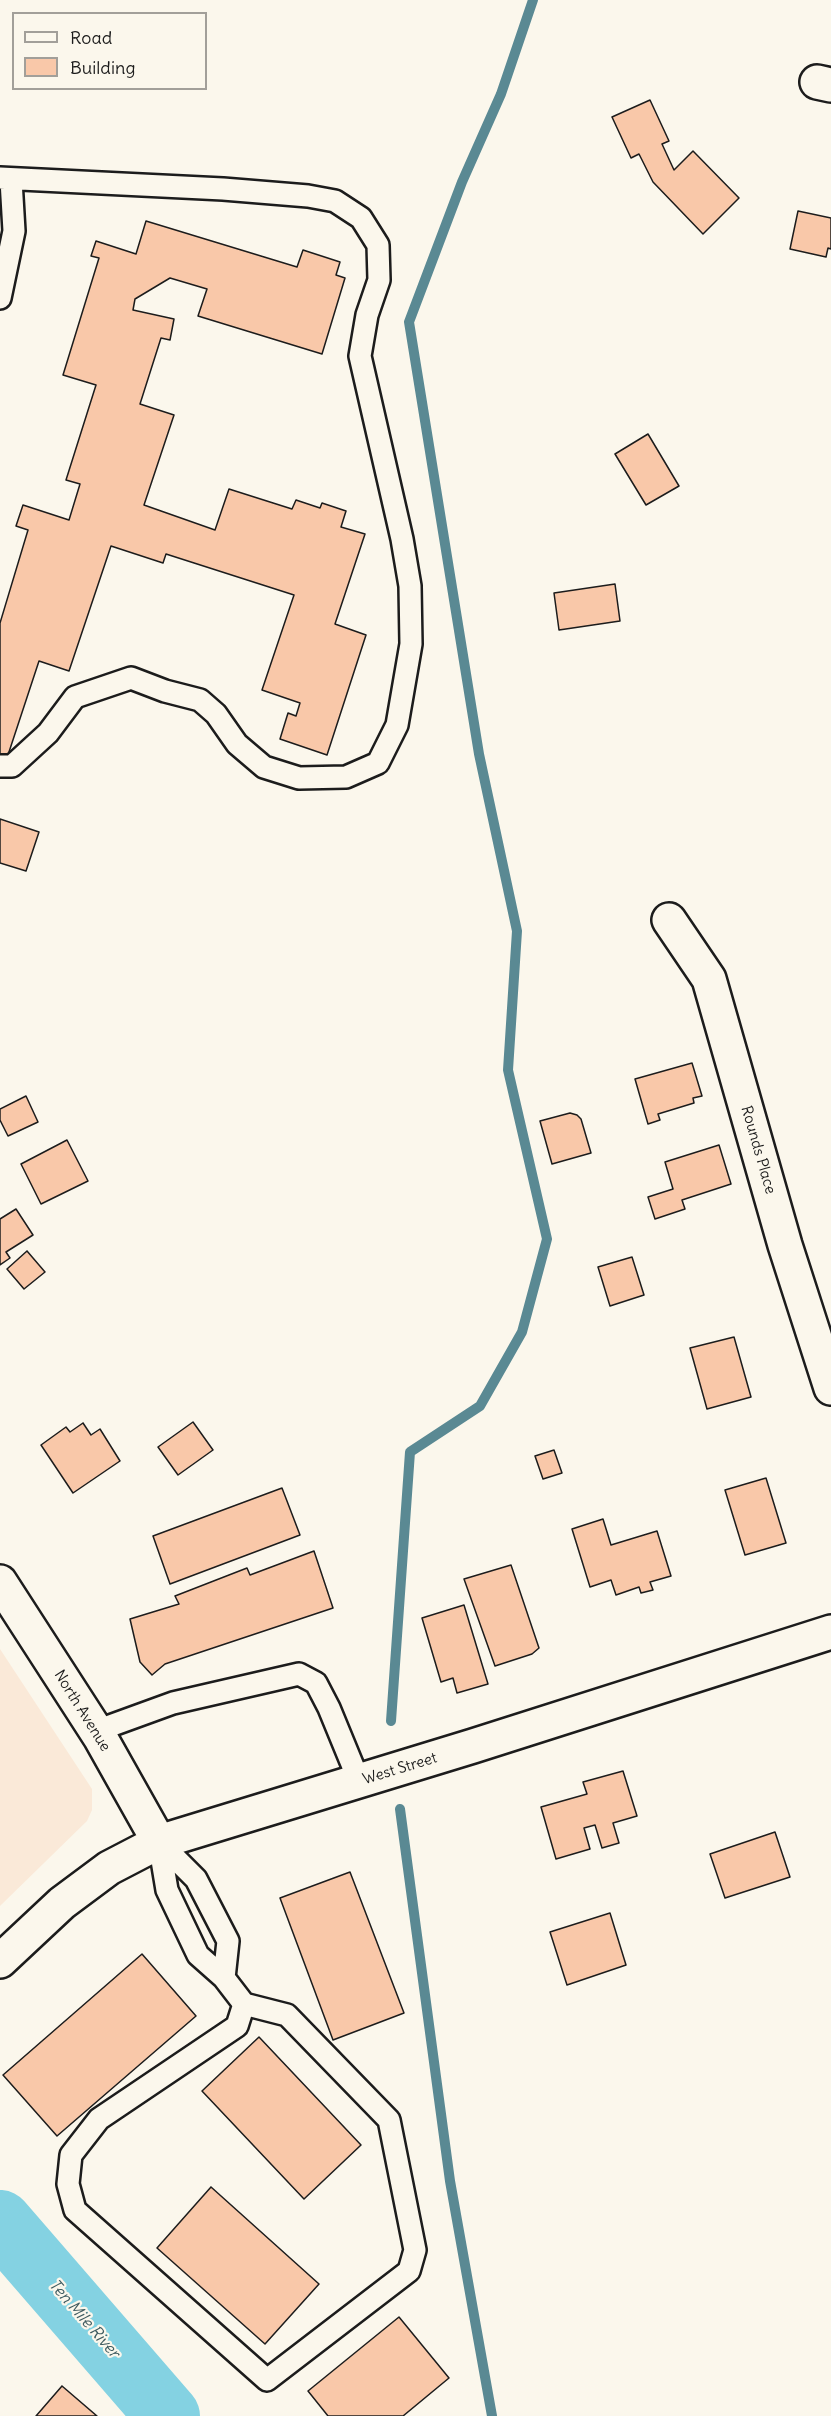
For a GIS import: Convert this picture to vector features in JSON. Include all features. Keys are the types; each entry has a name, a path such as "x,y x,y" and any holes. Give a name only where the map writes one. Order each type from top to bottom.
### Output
{"main road":[{"name":"Rounds Place","path":"669,920 709,979 785,1245 831,1388"},
{"name":"North Avenue","path":"0,1582 96,1731 159,1842"},
{"name":"West Street","path":"0,1961 62,1903 90,1882 109,1868 159,1842 831,1632"}],"lane":[{"path":"0,298 14,231 5,179 127,184 308,196 335,201 361,218 378,245 379,280 367,315 360,356 402,539 410,586 411,644 397,725 378,763 346,777 299,778 264,766 237,744 216,714 200,700 165,691 131,678 75,697 41,740 12,766 0,766"},
{"path":"96,1731 173,1703 299,1674 316,1683 360,1781"},
{"path":"159,1842 167,1890 198,1955 224,1978 244,2004 286,2015 389,2120 415,2250 409,2271 267,2380 75,2210 68,2184 71,2155 99,2119 237,2026 244,2004"},
{"path":"159,1842 196,1878 228,1941 224,1978"}],"shaded area":[{"path":"0,1649 92,1789 92,1810 87,1821 0,1906"}],"building":[{"path":"650,100 669,141 662,144 674,170 693,151 739,198 703,234 653,182 639,154 631,158 612,117"},
{"path":"798,211 831,218 831,249 828,248 826,257 790,249"},
{"path":"146,221 297,267 303,250 340,262 336,275 345,278 322,354 198,316 207,289 170,278 135,299 133,310 174,319 170,340 161,338 140,404 174,415 144,505 215,530 229,489 292,509 296,500 320,508 322,503 346,511 341,527 365,534 335,624 366,635 327,755 280,739 288,713 296,716 300,703 262,690 294,595 166,554 163,563 111,546 69,671 39,661 7,758 0,755 0,623 28,530 16,526 23,505 69,520 80,484 66,480 96,385 63,375 99,258 91,256 96,241 136,254"},
{"path":"648,434 679,486 646,505 615,454"},
{"path":"615,584 620,621 559,630 554,593"},
{"path":"0,819 39,832 26,871 0,863"},
{"path":"692,1063 702,1096 693,1098 694,1103 658,1114 660,1120 648,1124 635,1079"},
{"path":"26,1096 38,1122 8,1136 0,1120 0,1109"},
{"path":"570,1113 581,1119 591,1153 552,1164 540,1121"},
{"path":"67,1140 88,1181 41,1204 21,1164"},
{"path":"719,1145 731,1184 682,1200 685,1209 655,1219 648,1197 673,1189 665,1162"},
{"path":"16,1209 33,1235 6,1252 10,1258 0,1265 0,1219"},
{"path":"27,1251 45,1272 24,1289 7,1269"},
{"path":"632,1257 644,1295 610,1306 598,1267"},
{"path":"734,1337 751,1397 707,1409 690,1348"},
{"path":"193,1422 213,1450 178,1475 158,1447"},
{"path":"83,1423 91,1435 100,1429 120,1461 73,1493 41,1445 66,1427 70,1432"},
{"path":"554,1450 562,1473 543,1479 535,1456"},
{"path":"766,1478 786,1543 745,1555 725,1490"},
{"path":"282,1488 300,1535 170,1584 153,1536"},
{"path":"603,1519 611,1545 657,1531 671,1576 650,1582 653,1590 641,1593 639,1587 616,1595 611,1580 590,1587 572,1529"},
{"path":"314,1551 333,1608 165,1664 152,1675 140,1662 130,1619 179,1604 175,1596 247,1568 250,1575"},
{"path":"511,1565 539,1648 532,1654 495,1666 464,1579"},
{"path":"464,1605 488,1684 457,1693 453,1678 441,1682 422,1618"},
{"path":"623,1771 637,1816 613,1823 619,1843 602,1848 595,1825 584,1828 590,1849 556,1859 541,1807 587,1794 583,1782"},
{"path":"775,1832 790,1877 725,1898 710,1854"},
{"path":"350,1872 404,2013 333,2040 280,1898"},
{"path":"610,1913 626,1965 567,1985 550,1932"},
{"path":"142,1954 196,2016 57,2136 3,2075"},
{"path":"259,2037 361,2145 304,2199 202,2091"},
{"path":"211,2187 319,2284 265,2344 157,2248"},
{"path":"399,2317 449,2378 403,2416 328,2416 308,2391"},
{"path":"62,2386 97,2416 36,2416"}],"waterway":[{"path":"391,1721 410,1452 480,1406 522,1332 547,1239 508,1070 517,931 479,754 409,322 462,182 501,94 533,0"},
{"path":"400,1809 450,2181 492,2416"},
{"name":"Ten Mile River","path":"0,2222 168,2416"}]}
